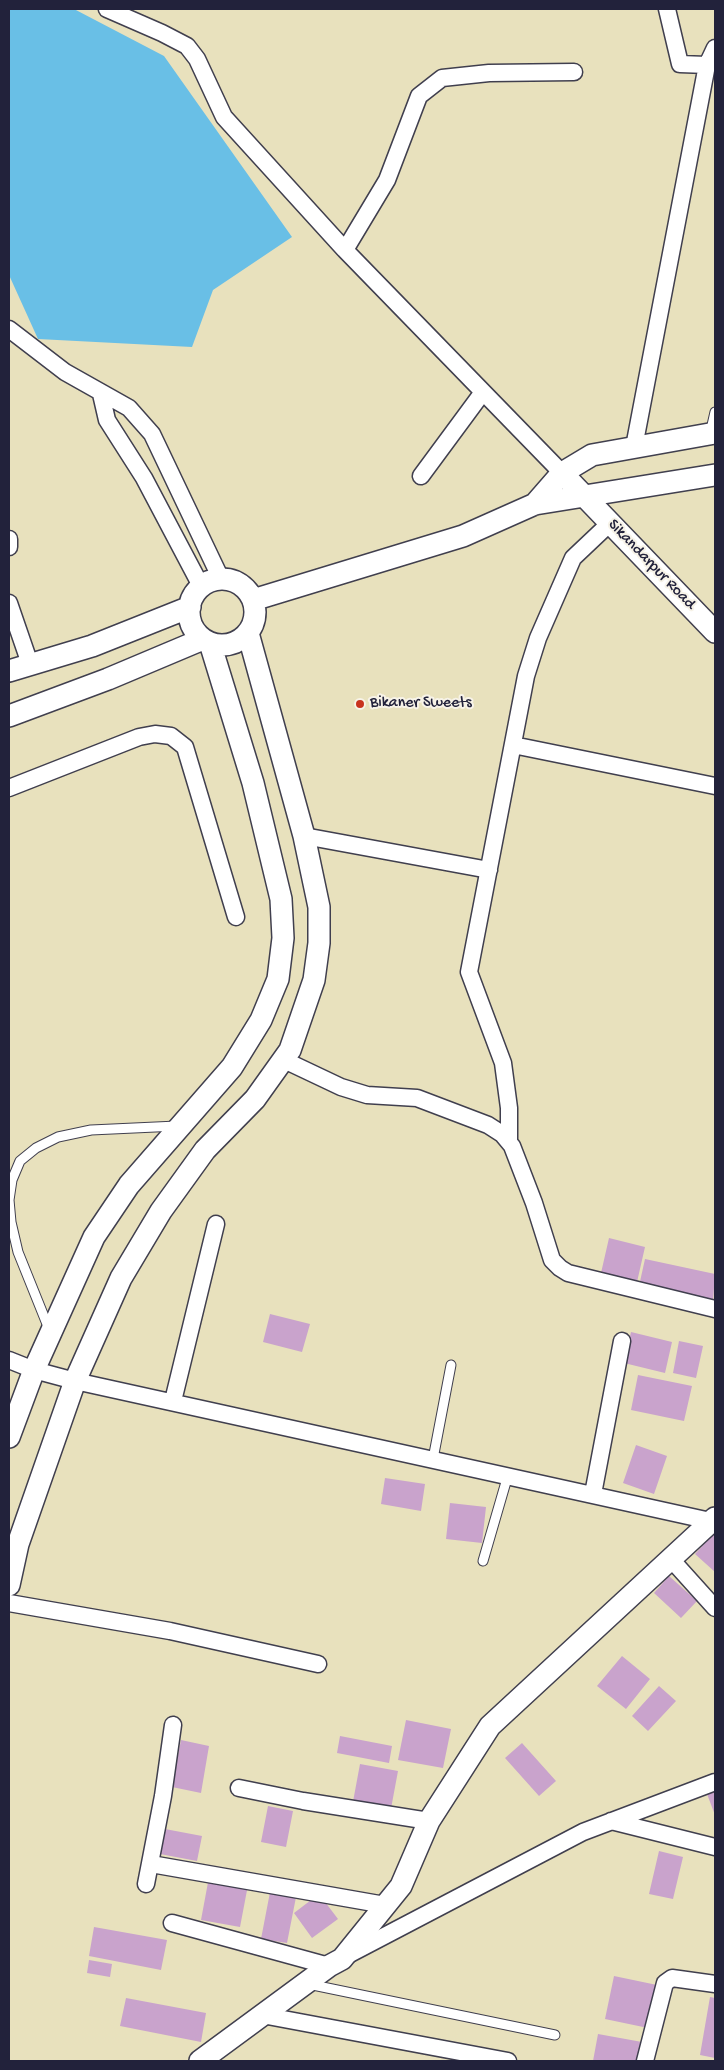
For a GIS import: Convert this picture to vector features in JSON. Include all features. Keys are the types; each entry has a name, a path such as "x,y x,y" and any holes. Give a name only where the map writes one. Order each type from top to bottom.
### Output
{"street":[{"path":"108,9 187,46 197,59 224,117 345,250 562,473"},
{"path":"667,9 680,64 707,65"},
{"path":"634,446 707,65 715,48"},
{"path":"345,250 387,180 419,96 442,78 489,73 574,72"},
{"path":"9,329 65,372 101,394 129,408 152,434 211,582"},
{"path":"422,476 483,392"},
{"path":"101,394 107,420 211,582"},
{"path":"536,504 562,473 592,455 713,433"},
{"name":"Sikandarpur Road","path":"562,473 715,632"},
{"path":"253,600 463,536 536,504 587,498 715,475"},
{"path":"508,1142 509,1108 503,1063 469,972 526,676 542,630 573,558 610,523"},
{"path":"9,539 9,547"},
{"path":"9,716 207,641 218,645 234,643 248,633 255,619 253,600 241,585 211,582 196,592 190,607 192,625 207,641 253,784 281,899 282,938 278,979 261,1020 232,1067 129,1185 94,1237 34,1370 9,1437"},
{"path":"9,603 30,664"},
{"path":"9,671 92,646 190,607"},
{"path":"9,1585 20,1535 75,1381 121,1278 161,1210 205,1150 255,1099 284,1060 290,1050 314,980 319,943 319,907 304,836 248,633"},
{"path":"9,788 139,737 155,734 171,736 185,747 236,917"},
{"path":"513,746 715,786"},
{"path":"304,836 489,870"},
{"path":"284,1060 341,1087 367,1095 417,1098 439,1104 488,1125 502,1134 508,1142 534,1203 552,1260 560,1268 568,1274 715,1309"},
{"path":"173,1401 216,1224"},
{"path":"593,1494 622,1342"},
{"path":"9,1360 34,1370 75,1381 714,1520"},
{"path":"335,1962 401,1886 429,1821 490,1726 670,1558 714,1520"},
{"path":"670,1558 715,1608"},
{"path":"9,1603 170,1631 318,1664"},
{"path":"146,1884 151,1864 173,1725"},
{"path":"200,2061 335,1962 583,1832 715,1782"},
{"path":"239,1788 303,1801 429,1821"},
{"path":"612,1821 715,1847"},
{"path":"151,1864 385,1905"},
{"path":"172,1922 335,1962"},
{"path":"645,2061 659,1998 665,1983 672,1978 715,1984"},
{"path":"262,2015 508,2061"}],"lane":[{"path":"713,433 715,412"},
{"path":"51,1334 18,1252 11,1222 9,1200 12,1180 20,1161 36,1148 58,1137 90,1130 180,1126"},
{"path":"433,1459 451,1365"},
{"path":"483,1561 508,1475"},
{"path":"305,1983 555,2035"}],"water":[{"path":"9,9 74,9 164,56 292,237 213,290 192,347 38,339 9,275"}],"building":[{"path":"609,1238 645,1247 637,1282 601,1273"},
{"path":"645,1259 715,1274 713,1302 639,1286"},
{"path":"270,1314 310,1324 302,1352 263,1342"},
{"path":"631,1332 672,1342 665,1373 624,1363"},
{"path":"679,1341 703,1346 696,1378 673,1373"},
{"path":"638,1375 692,1386 684,1421 631,1410"},
{"path":"636,1445 667,1456 654,1494 623,1483"},
{"path":"385,1478 425,1484 421,1511 381,1504"},
{"path":"450,1503 486,1507 482,1543 446,1539"},
{"path":"715,1532 715,1572 695,1554"},
{"path":"669,1576 697,1601 681,1618 654,1593"},
{"path":"622,1656 650,1679 626,1709 597,1686"},
{"path":"659,1686 676,1701 648,1731 632,1716"},
{"path":"406,1720 451,1729 443,1768 398,1760"},
{"path":"340,1736 392,1746 389,1763 337,1753"},
{"path":"181,1740 209,1746 201,1793 172,1787"},
{"path":"522,1743 556,1781 539,1796 505,1758"},
{"path":"360,1764 398,1771 390,1814 352,1807"},
{"path":"715,1791 715,1815 707,1794"},
{"path":"268,1806 293,1811 286,1847 261,1842"},
{"path":"165,1829 202,1836 197,1861 160,1854"},
{"path":"659,1851 683,1857 673,1899 649,1894"},
{"path":"209,1877 248,1885 240,1927 201,1920"},
{"path":"271,1887 297,1892 287,1943 261,1939"},
{"path":"319,1894 338,1919 312,1938 294,1913"},
{"path":"94,1927 167,1940 161,1970 89,1956"},
{"path":"89,1960 112,1964 110,1977 87,1973"},
{"path":"614,1976 657,1985 648,2028 605,2019"},
{"path":"710,1997 715,1998 715,2058 700,2055"},
{"path":"126,1998 206,2013 201,2042 120,2026"},
{"path":"598,2034 642,2042 639,2061 593,2061"}],"place":[{"name":"Bikaner Sweets","path":"360,704"}]}
